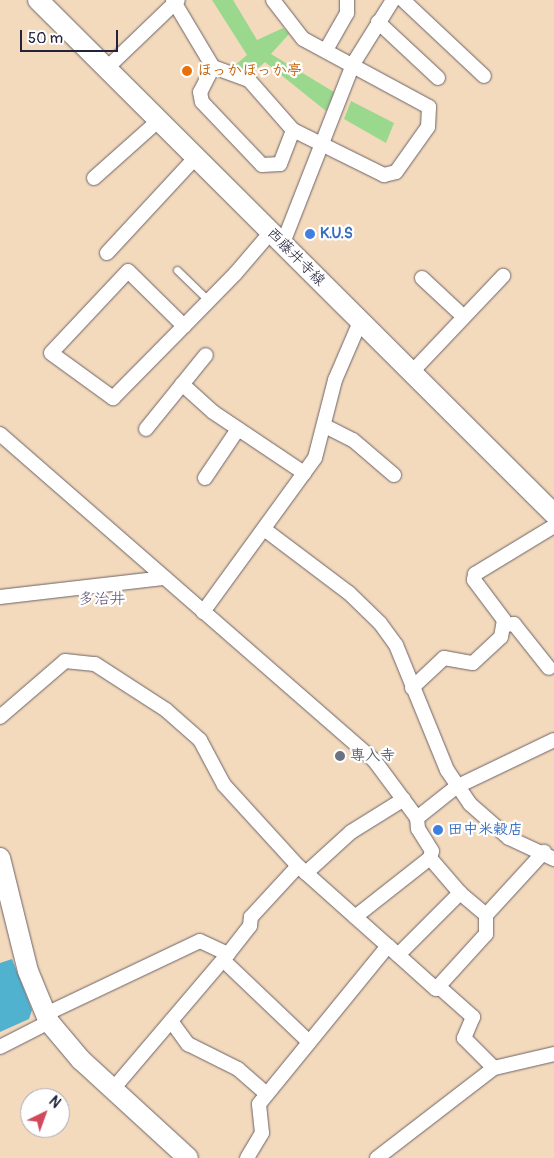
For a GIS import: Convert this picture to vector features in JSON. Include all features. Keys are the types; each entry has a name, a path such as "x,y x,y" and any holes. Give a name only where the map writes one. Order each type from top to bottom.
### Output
{"main road":[{"name":"西藤井寺線","path":"38,0 554,514"},
{"path":"0,858 28,971 48,1018 113,1089 188,1158"}],"street":[{"path":"106,68 175,1 213,67 249,80 293,130 390,175 428,127 432,113 423,100 326,50 292,28 273,0"},
{"path":"326,50 347,13 347,0"},
{"path":"184,326 128,271 51,353 113,398 184,326 208,301 277,238 323,144 353,64 393,0"},
{"path":"403,0 484,76"},
{"path":"378,22 438,78"},
{"path":"213,67 200,92 202,102 262,165 280,164 293,130"},
{"path":"94,178 159,120"},
{"path":"107,253 196,157"},
{"path":"411,373 503,276"},
{"path":"422,278 464,316"},
{"path":"203,612 315,458 325,426 335,380 360,322"},
{"path":"146,430 206,356"},
{"path":"182,384 238,428 304,473"},
{"path":"325,426 353,440 394,475"},
{"path":"205,478 238,428"},
{"path":"0,434 374,760 404,799 417,818 418,830 432,851 430,858 355,916"},
{"path":"412,688 444,658 472,663 501,637 504,625 474,580 475,574 554,526"},
{"path":"0,717 65,661 95,664 166,710 200,740 224,785 302,869 436,989 486,934 486,915 551,857 509,838 456,787 412,688 396,645 380,623 349,593 264,529"},
{"path":"0,596 165,578"},
{"path":"504,625 514,624 549,668"},
{"path":"417,818 456,787 554,740"},
{"path":"113,1089 250,926 251,917 302,869 351,832 404,799"},
{"path":"430,858 460,893 486,915"},
{"path":"247,1158 262,1133 259,1104 267,1094 309,1042 393,951 460,893"},
{"path":"0,1047 48,1018 200,941 225,957 309,1042"},
{"path":"438,986 473,1017 464,1038 494,1068"},
{"path":"171,1021 188,1044 238,1069 267,1094"},
{"path":"377,1158 494,1068 554,1054"}],"lane":[{"path":"177,270 208,301"}],"green space":[{"path":"212,0 233,0 257,40 283,28 289,34 271,54 334,92 326,111 265,62 253,73 234,66 247,55"},
{"path":"351,101 394,123 386,143 344,119"}],"water":[{"path":"12,959 32,1010 29,1019 0,1032 0,963"}],"place":[{"name":"ほっかほっか亭","path":"187,71"},
{"name":"K.U.S","path":"310,234"},
{"name":"専入寺","path":"340,756"},
{"name":"田中米穀店","path":"438,830"}],"district":[{"name":"多治井","path":"102,599"}]}
